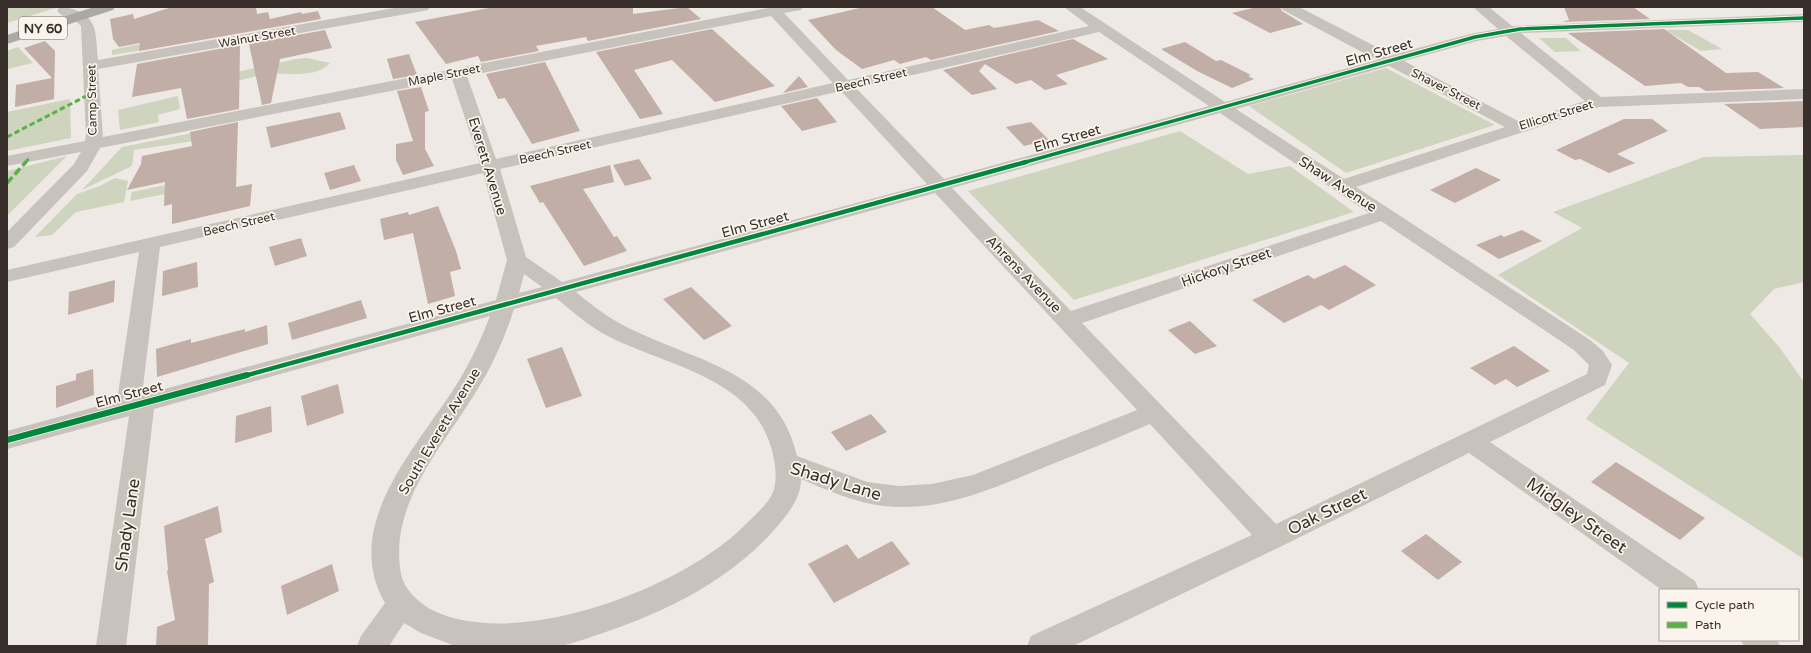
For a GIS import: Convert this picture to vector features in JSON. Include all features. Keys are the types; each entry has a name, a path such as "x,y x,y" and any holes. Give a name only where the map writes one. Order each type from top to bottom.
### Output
{"highway":[{"name":"NY 60","path":"7,29 73,11 108,7"},
{"name":"NY 60","path":"7,40 73,11"}],"street":[{"name":"Walnut Street","path":"91,66 423,7"},
{"name":"Maple Street","path":"7,161 796,7"},
{"name":"Shaw Avenue","path":"1071,7 1582,345 1595,356 1601,365"},
{"name":"Shaver Street","path":"1288,7 1518,127"},
{"path":"1480,7 1597,102"},
{"path":"1770,7 1797,18 1804,26"},
{"name":"Camp Street","path":"7,243 81,167 90,152 95,135 88,26 86,21 73,11"},
{"name":"Ahrens Avenue","path":"774,12 1068,320 1272,538"},
{"name":"Elm Street","path":"7,440 940,186 1475,37 1508,30 1797,18"},
{"name":"Beech Street","path":"7,276 1102,27"},
{"name":"Everett Avenue","path":"458,72 490,167 517,260"},
{"name":"Ellicott Street","path":"1341,186 1597,102 1804,94"},
{"name":"Hickory Street","path":"1068,320 1384,214"},
{"name":"Shady Lane","path":"110,646 141,421 135,405 150,244"},
{"path":"517,260 609,328 718,374 741,390 758,403 771,419 783,446 786,462"},
{"name":"South Everett Avenue","path":"402,602 388,583 386,574 384,554 389,519 413,468 470,383 507,304 517,260"},
{"name":"Oak Street","path":"1042,646 1272,538 1470,440 1597,380 1601,365"},
{"name":"Shady Lane","path":"402,602 407,610 417,618 452,632 481,640 522,639 552,635 642,606 709,572 734,553 761,527 779,505 788,487 786,462 851,489 882,496 916,497 951,493 980,483 1154,413"},
{"name":"Midgley Street","path":"1470,440 1684,589"},
{"path":"372,646 402,602"}],"green space":[{"path":"7,7 59,7 7,23"},
{"path":"1665,30 1688,30 1722,49 1701,51"},
{"path":"1539,38 1566,38 1581,51 1555,52"},
{"path":"154,41 155,48 112,55 112,50"},
{"path":"18,47 33,63 7,69 7,51"},
{"path":"307,58 330,63 324,68 308,73 264,75 225,84 223,75 296,59"},
{"path":"1386,68 1495,125 1346,173 1249,106"},
{"path":"178,96 180,109 158,115 159,122 120,130 118,110"},
{"path":"70,99 71,138 7,151 7,112"},
{"path":"233,125 233,135 134,150 132,166 82,190 122,147"},
{"path":"1180,131 1248,174 1290,166 1354,212 1074,300 968,191"},
{"path":"1804,155 1804,282 1774,289 1750,314 1780,348 1804,382 1804,559 1586,419 1629,363 1498,275 1582,228 1553,212 1704,157"},
{"path":"67,156 7,216 7,171"},
{"path":"115,178 128,181 124,202 76,212 52,235 35,237 77,194 100,186"},
{"path":"166,185 165,194 130,201 132,192"}],"building":[{"path":"172,7 256,7 257,14 268,12 270,19 301,12 302,14 318,11 321,19 139,51 140,43 119,47 113,39 110,19 133,14 134,19"},
{"path":"494,7 633,7 633,14 687,7 701,19 588,41 586,37 536,46 539,51 481,62 478,56 446,64 415,22"},
{"path":"864,7 932,7 965,30 989,25 994,28 1038,20 1059,31 931,60 926,57 900,64 894,60 862,69 836,50 808,20"},
{"path":"1257,7 1280,7 1282,11 1303,24 1270,33 1232,13"},
{"path":"1564,7 1633,7 1650,19 1562,22 1569,20"},
{"path":"712,29 775,86 715,102 672,60 634,70 663,114 640,119 596,52"},
{"path":"1664,29 1726,73 1758,72 1784,88 1706,91 1699,87 1688,87 1681,83 1645,86 1568,33"},
{"path":"325,30 332,48 280,59 271,103 262,105 249,44"},
{"path":"1073,39 1108,59 1056,75 1068,84 1045,90 1031,80 1016,84 985,64 979,71 997,89 972,95 943,70"},
{"path":"45,41 55,51 54,99 15,107 16,85 52,78 24,48"},
{"path":"1185,42 1216,61 1221,60 1251,75 1248,76 1254,79 1232,88 1197,71 1161,49"},
{"path":"240,45 239,109 187,119 181,88 132,97 137,64"},
{"path":"409,54 417,75 393,79 387,59"},
{"path":"545,62 580,131 532,144 505,98 498,99 486,74"},
{"path":"799,76 808,87 783,93"},
{"path":"421,87 429,111 425,112 425,149 434,166 403,175 396,160 396,144 413,141 397,91"},
{"path":"817,98 837,122 802,131 781,106"},
{"path":"1804,101 1804,127 1760,129 1724,104"},
{"path":"340,112 346,129 271,148 266,127"},
{"path":"1624,119 1652,119 1668,131 1617,154 1635,163 1609,173 1580,159 1575,160 1556,150"},
{"path":"238,122 236,187 252,184 250,206 172,224 172,204 164,206 165,182 127,190 141,164 142,156 192,146 190,132"},
{"path":"1031,122 1049,140 1024,146 1006,127"},
{"path":"639,159 652,179 625,186 613,165"},
{"path":"354,165 361,181 330,190 324,173"},
{"path":"610,165 614,182 583,189 614,237 617,236 627,251 584,266 543,202 540,203 530,186"},
{"path":"1476,168 1501,180 1455,203 1430,190"},
{"path":"438,206 456,251 461,269 450,272 455,296 428,304 413,233 384,240 380,219 408,212 409,215"},
{"path":"1522,230 1542,241 1499,259 1476,245 1501,235 1504,237"},
{"path":"301,238 307,256 275,266 269,247"},
{"path":"197,262 198,287 162,296 163,271"},
{"path":"1345,265 1376,285 1329,310 1321,305 1284,323 1252,300 1308,275 1314,279"},
{"path":"115,280 114,302 68,315 69,292"},
{"path":"691,287 732,326 704,340 663,299"},
{"path":"361,300 367,318 292,340 288,323"},
{"path":"1190,321 1217,346 1195,354 1168,330"},
{"path":"267,325 268,344 157,377 156,349 191,339 191,343 245,329 245,332"},
{"path":"1514,346 1550,371 1517,387 1506,379 1495,385 1470,368"},
{"path":"562,347 582,396 546,408 527,359"},
{"path":"93,369 94,395 56,408 56,386 76,380 76,374"},
{"path":"338,384 344,413 307,426 301,396"},
{"path":"271,406 272,432 235,443 236,416"},
{"path":"871,414 887,432 846,451 831,432"},
{"path":"1616,462 1705,518 1680,540 1591,482"},
{"path":"218,506 222,532 205,539 214,582 209,584 208,646 156,646 157,627 175,620 167,571 164,526"},
{"path":"1426,534 1462,562 1438,580 1401,551"},
{"path":"892,541 910,564 834,603 808,564 847,544 858,559"},
{"path":"332,564 339,591 287,615 281,586"}],"marked path":[{"path":"7,137 92,93"},
{"path":"7,183 30,157"}],"cycle path":[{"path":"7,440 940,186 1475,37 1520,29 1804,18"}]}
